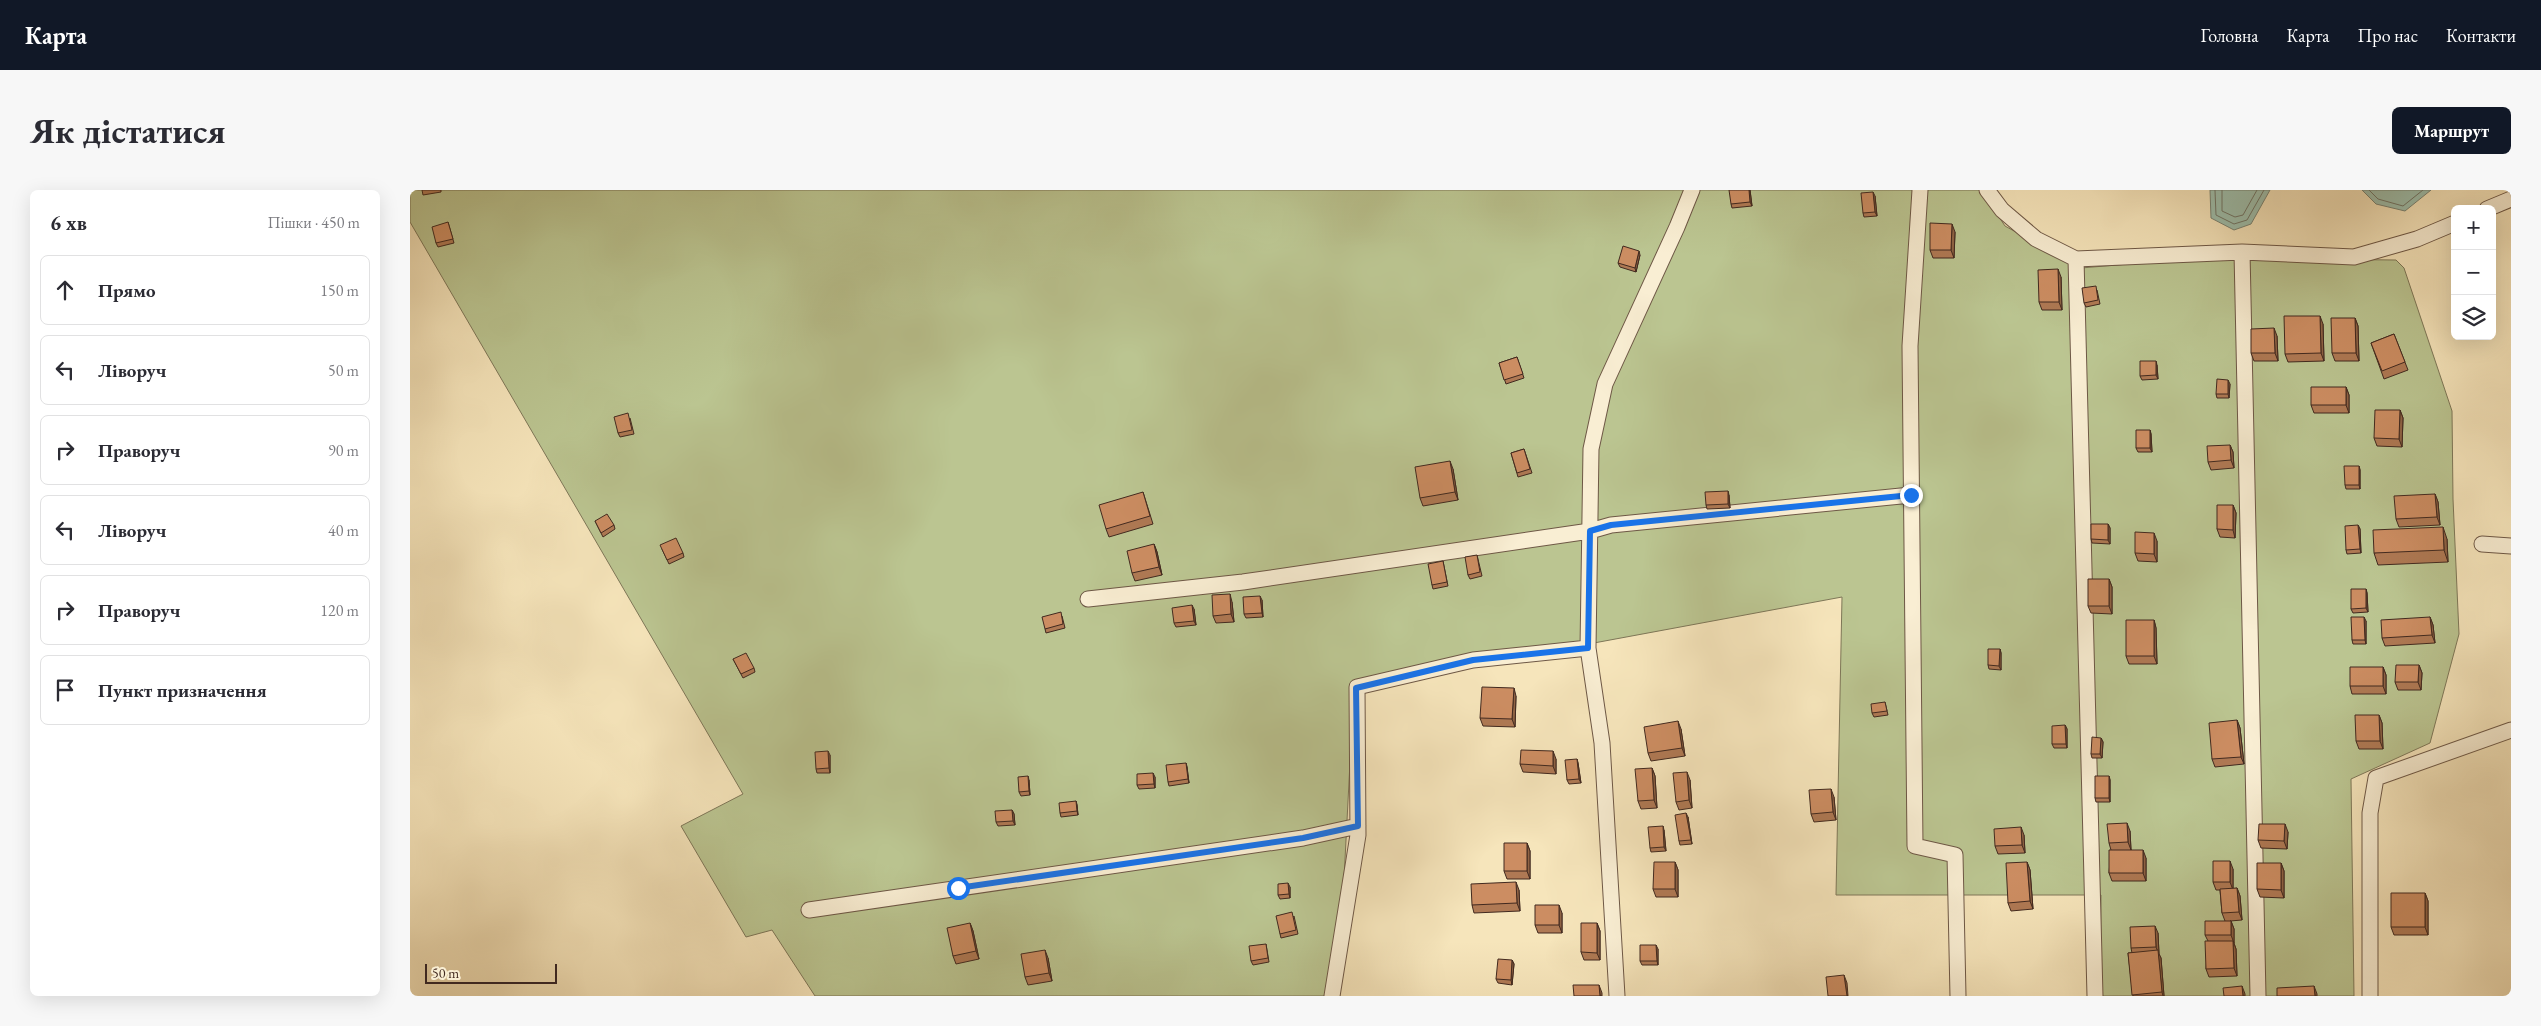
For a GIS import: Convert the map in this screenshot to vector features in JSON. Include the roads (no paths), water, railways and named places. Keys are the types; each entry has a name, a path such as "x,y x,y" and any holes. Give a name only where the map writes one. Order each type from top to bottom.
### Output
{"street":[{"path":"1617,996 1602,743 1588,648 1590,448 1604,384 1678,227 1692,190"},
{"path":"1920,190 1910,346 1915,846 1955,856 1958,996"},
{"path":"1987,190 2002,210 2036,239 2076,259 2242,252 2354,257 2417,239 2451,225"},
{"path":"2496,205 2511,199"},
{"path":"2242,252 2258,996"},
{"path":"2076,259 2095,996"},
{"path":"1088,599 1243,582 1590,531 1611,525 1911,495"},
{"path":"2482,544 2511,546"},
{"path":"1332,996 1358,826 1356,688 1473,660 1588,648"},
{"path":"2370,996 2370,813 2376,778 2511,730"},
{"path":"809,910 1303,838 1358,826"}],"water":[{"path":"2210,190 2270,190 2251,224 2234,230 2211,218"},
{"path":"2362,190 2431,190 2405,211 2376,204"}]}
